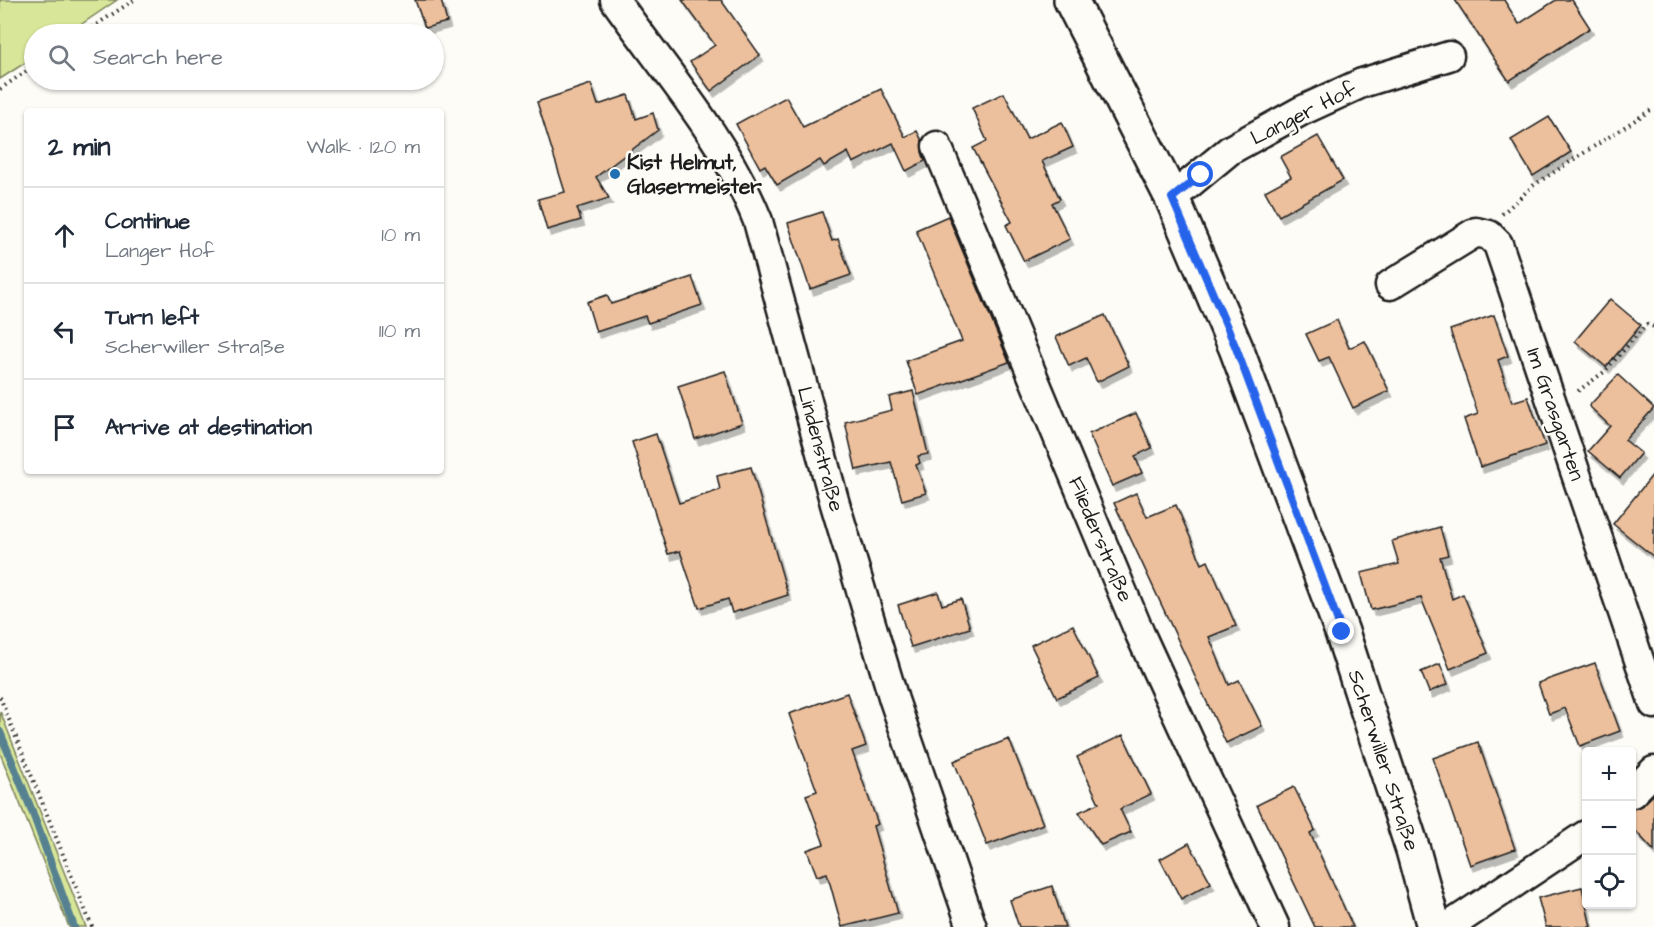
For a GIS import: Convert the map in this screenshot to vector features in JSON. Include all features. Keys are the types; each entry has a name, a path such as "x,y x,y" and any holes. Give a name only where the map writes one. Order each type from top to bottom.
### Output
{"street":[{"name":"Lindenstraße","path":"615,0 723,150 744,186 777,283 835,504 894,700 972,927"},
{"name":"Scherwiller Straße","path":"1071,0 1172,198 1236,348 1342,632 1413,850 1434,927"},
{"name":"Langer Hof","path":"1172,198 1230,150 1301,111 1362,83 1449,56"},
{"name":"Fliederstraße","path":"937,146 1140,634 1275,927"},
{"path":"1390,285 1476,232 1489,235"},
{"name":"Im Grasgarten","path":"1489,235 1503,255 1654,704"},
{"path":"1636,789 1654,771"},
{"path":"1448,927 1582,838"}],"path":[{"path":"97,24 134,0"},
{"path":"0,88 24,72"},
{"path":"1489,235 1506,209 1534,185 1654,108"},
{"path":"1556,412 1581,388 1604,372 1647,324 1654,327"},
{"path":"0,697 92,927"}],"green space":[{"path":"0,0 117,0 82,24 24,24 24,63 0,79"},
{"path":"0,711 86,927 69,927 0,753"}],"building":[{"path":"415,0 441,0 447,22 424,24"},
{"path":"682,0 721,0 760,55 711,91 690,62 715,45"},
{"path":"1455,0 1504,0 1519,24 1556,0 1572,0 1590,28 1509,81"},
{"path":"591,84 598,105 628,95 636,119 653,113 658,130 596,177 609,198 577,208 581,220 547,230 538,199 565,192 537,102"},
{"path":"881,89 905,137 917,131 922,141 925,161 906,171 893,143 853,163 848,152 824,166 820,160 777,185 765,165 760,168 736,124 786,97 803,127"},
{"path":"1004,93 1027,139 1062,122 1073,147 1042,161 1060,199 1052,203 1070,239 1024,261 1006,225 1012,222 973,148 987,141 972,108"},
{"path":"1549,117 1571,152 1533,176 1511,140"},
{"path":"1318,136 1343,180 1279,216 1265,191 1291,177 1280,157"},
{"path":"822,212 832,241 838,239 851,275 810,289 788,223"},
{"path":"948,216 1009,362 918,395 906,361 962,341 916,230"},
{"path":"692,277 702,305 648,323 645,316 596,332 587,302 607,295 611,304"},
{"path":"1610,299 1641,325 1606,367 1575,341"},
{"path":"1105,315 1129,366 1097,382 1086,358 1069,366 1056,337"},
{"path":"1494,315 1508,356 1498,360 1512,402 1528,397 1545,445 1480,467 1464,419 1478,414 1450,330"},
{"path":"1337,320 1349,348 1365,341 1389,391 1353,408 1329,357 1319,361 1306,334"},
{"path":"725,371 742,423 695,439 678,386"},
{"path":"1618,375 1654,408 1625,440 1641,453 1620,478 1588,451 1610,426 1589,406"},
{"path":"913,391 928,454 918,456 920,463 916,465 926,493 902,500 891,462 856,470 845,422 892,410 889,397"},
{"path":"1136,413 1152,448 1135,456 1142,473 1112,486 1089,434"},
{"path":"656,434 679,503 720,490 717,476 751,467 788,595 732,613 728,599 699,608 680,551 668,554 632,442"},
{"path":"1654,473 1654,557 1613,524"},
{"path":"1136,493 1147,517 1176,505 1202,564 1208,561 1236,626 1209,637 1229,685 1239,680 1262,726 1226,743 1114,503"},
{"path":"1440,527 1448,555 1440,557 1452,599 1463,594 1488,653 1450,669 1421,598 1371,610 1361,573 1399,564 1392,541"},
{"path":"938,592 942,605 961,599 970,628 911,647 898,605"},
{"path":"1073,625 1099,678 1057,698 1031,645"},
{"path":"1595,663 1620,731 1580,746 1565,708 1549,714 1538,683"},
{"path":"1440,664 1448,684 1429,692 1421,672"},
{"path":"847,693 866,746 852,751 878,824 873,826 898,913 842,927 827,873 817,876 807,850 824,844 806,795 817,791 789,714"},
{"path":"1123,735 1151,794 1120,809 1131,832 1101,845 1079,812 1099,803 1077,757"},
{"path":"1009,739 1043,824 987,845 954,761"},
{"path":"1478,742 1515,849 1470,865 1433,758"},
{"path":"1294,787 1315,830 1310,833 1353,927 1315,927 1257,805"},
{"path":"1654,794 1654,851 1636,831 1636,808 1643,805"},
{"path":"1189,843 1211,883 1181,899 1160,859"},
{"path":"1052,886 1065,927 1019,927 1010,900"},
{"path":"1582,887 1582,909 1587,909 1591,927 1546,927 1538,898"}],"waterway":[{"path":"0,732 32,811 74,927"}],"place":[{"name":"Kist Helmut, Glasermeister","path":"615,174"}],"route":[{"path":"1201,175 1172,198 1236,348 1342,632"}]}
